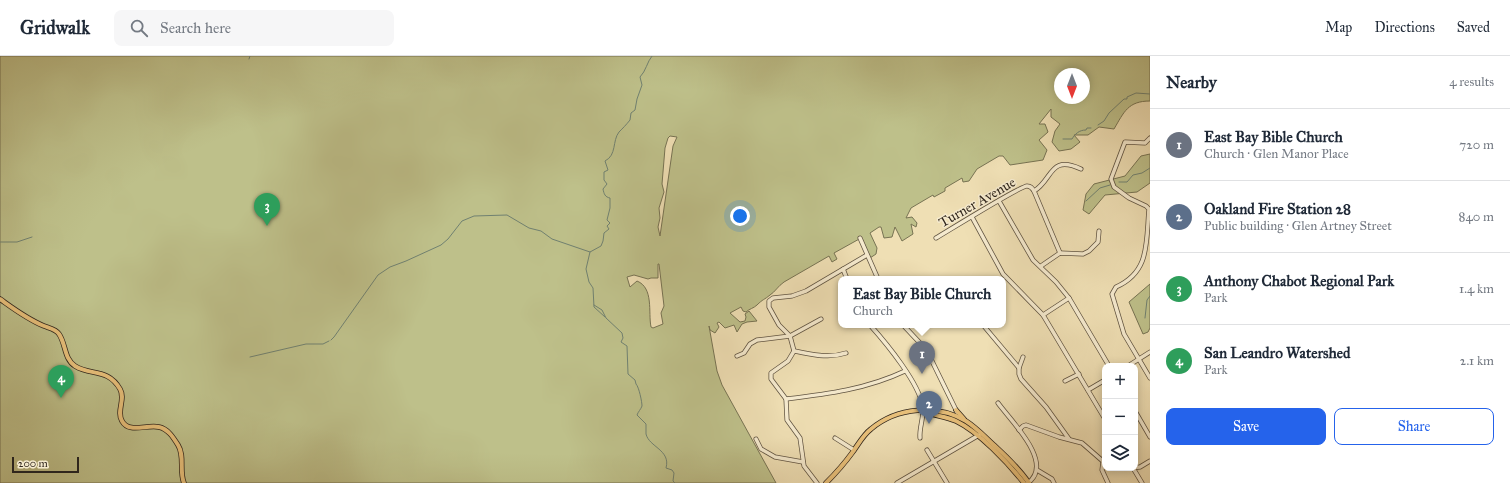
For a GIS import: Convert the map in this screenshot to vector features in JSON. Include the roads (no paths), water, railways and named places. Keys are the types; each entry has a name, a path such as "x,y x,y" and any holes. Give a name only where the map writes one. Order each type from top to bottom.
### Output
{"main road":[{"path":"0,299 32,321 56,331 62,339 69,360 76,367 102,374 116,383 122,393 120,416 126,426 132,428 158,426 164,428 171,435 181,451 181,472 184,483"},
{"path":"956,410 965,421 1004,455 1024,476 1028,483"},
{"path":"826,483 869,430 882,421 908,411 936,411 965,421"},
{"path":"955,418 980,434 1024,483"}],"street":[{"path":"1150,138 1145,143 1125,142 1111,178 1114,187 1129,198 1150,209 1148,251 1142,266 1135,276 1126,283 1116,287 1112,294 1124,334 1150,378"},
{"path":"1060,253 1034,191 1042,186 1048,175 1055,167 1066,164 1080,169"},
{"name":"Turner Avenue","path":"936,238 1024,187 1029,186 1034,191"},
{"path":"999,201 1033,260 1056,282 1068,298 1107,363"},
{"path":"972,217 1005,276"},
{"path":"1041,266 1060,253 1083,254 1089,251 1098,242 1099,231"},
{"path":"860,238 877,276"},
{"path":"817,483 803,462 800,438 787,420 786,399 781,391 772,382 770,376 774,370 788,361 794,351 790,336 780,325 769,307 769,301 773,298 792,296 806,290 867,255"},
{"path":"843,269 846,276"},
{"path":"1006,277 1042,315 1102,414"},
{"path":"1042,315 1068,298"},
{"path":"737,356 744,353 750,344 757,340 790,336 821,319"},
{"path":"873,328 887,345 905,371 921,400 923,411 920,438"},
{"path":"906,328 929,355 958,414 955,418"},
{"path":"986,328 1019,368"},
{"path":"794,351 820,356 835,356 846,353"},
{"path":"1133,363 1150,352"},
{"path":"1023,357 1018,374 1046,406 1069,439"},
{"path":"786,399 851,390 873,384 905,371"},
{"path":"1065,381 1079,374"},
{"path":"1088,390 1102,382"},
{"path":"998,403 1034,450 1037,461 1037,470 1028,483"},
{"path":"1138,416 1150,437"},
{"path":"1019,430 1026,425 1058,437 1069,439 1087,446 1102,460"},
{"path":"897,483 980,434"},
{"path":"835,438 854,450"},
{"path":"756,439 761,449 775,457 803,462"},
{"path":"927,450 947,483"},
{"path":"1138,467 1150,461"},
{"path":"1037,470 1052,479 1054,483"},
{"path":"1102,471 1108,483"},
{"path":"1134,471 1142,483"}],"waterway":[{"path":"331,340 378,275 390,267 441,245 448,239 462,221 474,216 507,215 529,228 541,231 552,239 590,252 601,246 604,233 609,229 607,226 610,223 607,220 610,208 610,198 605,195 603,189 607,184 604,180 604,172 608,170 605,161 613,152 619,132 630,120 631,113 635,110 642,85 640,77 652,56"},
{"path":"1098,125 1104,121 1109,113 1124,99 1127,99 1127,97 1136,93 1150,94"},
{"path":"1063,139 1072,139 1079,132 1086,130 1087,128 1091,128"},
{"path":"1119,182 1127,182 1133,175 1142,173 1150,168"},
{"path":"1086,201 1100,188 1110,185"},
{"path":"0,242 17,242 32,237"},
{"path":"590,252 586,269 589,282 593,288 594,307 605,317"},
{"path":"1145,318 1147,300 1150,296"},
{"path":"594,305 602,310 606,318 622,333 623,338 621,342 627,346 628,374 635,380 642,406 637,415 646,424 646,434 648,438 663,453 667,462 666,468 672,470 674,473 673,481 675,483"},
{"path":"250,357 306,344 323,344 329,341"}],"place":[{"name":"Anthony Chabot Regional Park","path":"267,226"},
{"name":"East Bay Bible Church","path":"922,374"},
{"name":"San Leandro Watershed","path":"61,398"},
{"name":"Oakland Fire Station 28","path":"929,424"}]}
